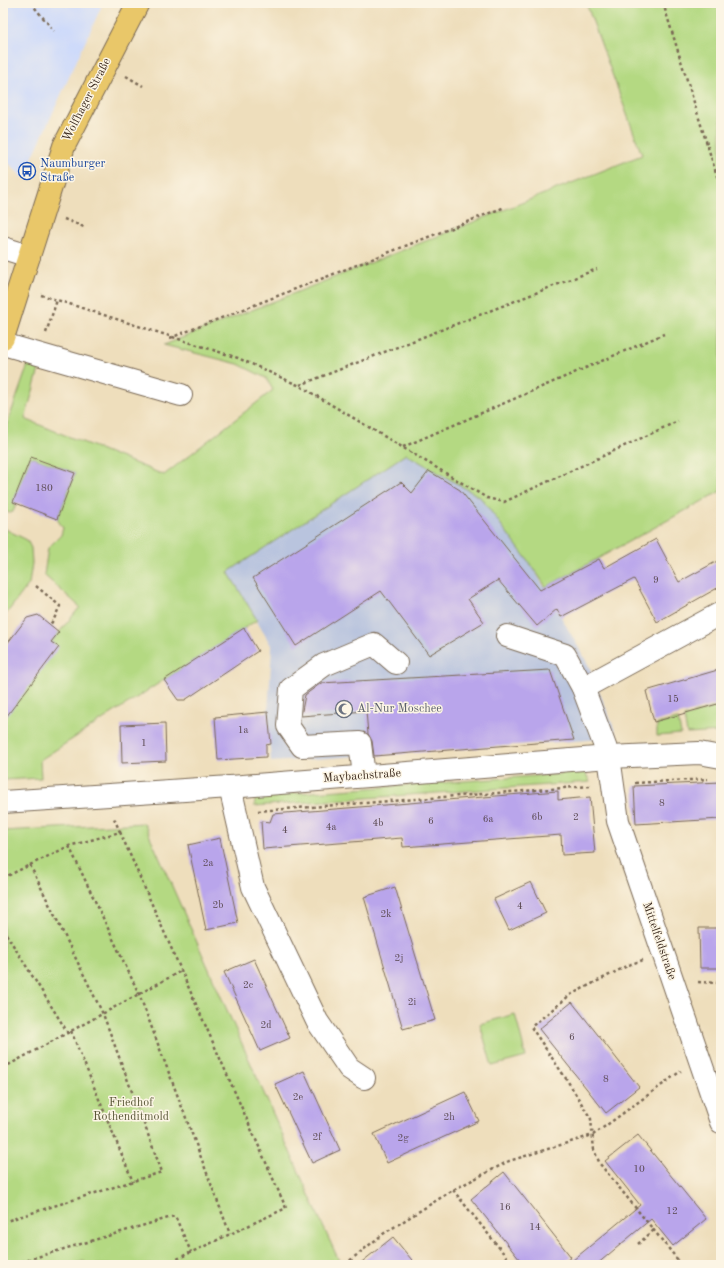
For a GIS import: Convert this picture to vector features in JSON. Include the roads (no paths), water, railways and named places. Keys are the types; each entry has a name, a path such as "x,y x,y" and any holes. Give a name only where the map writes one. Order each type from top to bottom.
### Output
{"main road":[{"name":"Wolfhager Straße","path":"3,338 64,146 138,3"}],"street":[{"path":"3,248 29,256"},
{"path":"3,344 39,353 180,395"},
{"path":"583,688 721,614"},
{"name":"Mittelfeldstraße","path":"507,636 565,655 583,688 609,757 618,821 721,1122"},
{"path":"364,776 360,743 302,746 288,726 291,689 324,665 374,644 396,663"},
{"name":"Maybachstraße","path":"3,802 230,787 609,757 699,753 721,757"},
{"path":"230,787 254,887 314,1014 349,1068 364,1078"}],"place":[{"name":"Naumburger Straße","path":"27,171"},
{"name":"Al-Nur Moschee","path":"344,709"}],"park label":[{"name":"Friedhof Rothenditmold","path":"131,1110"}]}
